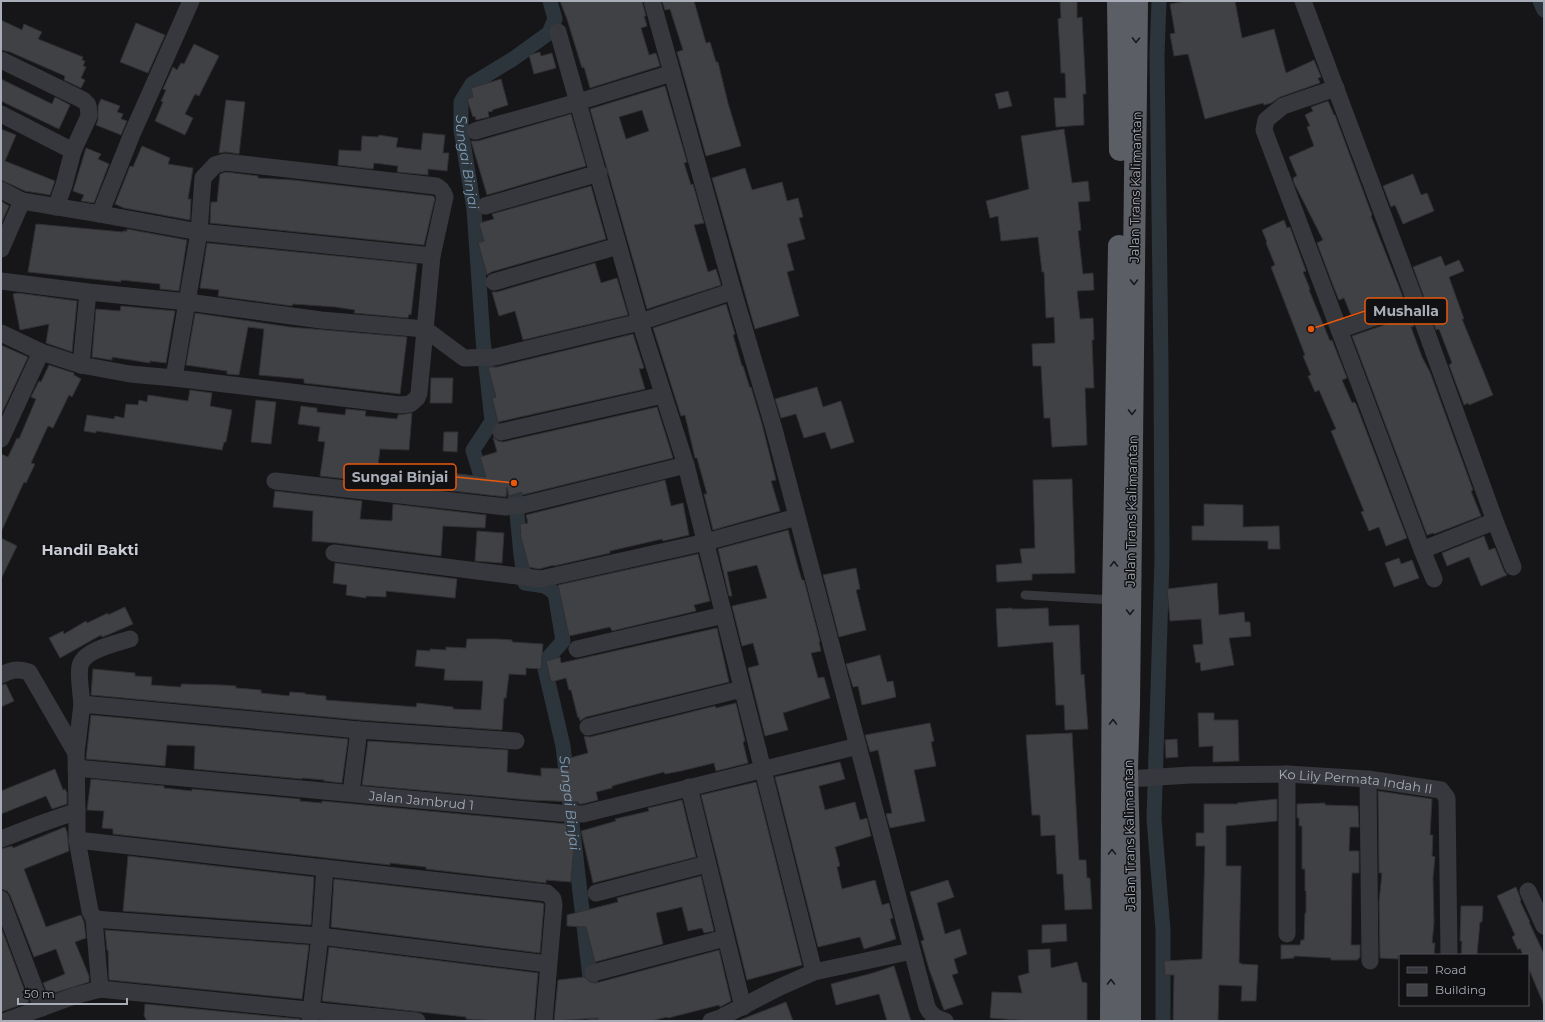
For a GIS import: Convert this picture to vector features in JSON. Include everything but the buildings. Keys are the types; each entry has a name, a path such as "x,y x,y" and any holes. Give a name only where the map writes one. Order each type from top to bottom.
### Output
{"highway":[{"path":"1104,1 1107,19 1119,46"},
{"name":"Jalan Trans Kalimantan","path":"1111,1021 1113,600 1120,154 1118,1"},
{"name":"Jalan Trans Kalimantan","path":"1130,1021 1137,1"}],"street":[{"path":"100,214 132,134 191,1"},
{"path":"652,1 733,291 774,429 927,1007 930,1013 938,1020 945,1021"},
{"path":"1303,1 1513,567"},
{"path":"558,32 640,322 686,465 814,972"},
{"path":"1,60 84,100 88,105 89,116 73,151 64,185 56,207"},
{"path":"475,131 578,102 672,73"},
{"path":"1336,88 1283,106 1266,120 1264,130 1434,579"},
{"path":"1,114 73,151"},
{"path":"1,333 40,352 81,365 130,374 400,405 410,404 417,398 419,393 432,256 444,197 440,187 225,162 215,165 203,178 199,232 174,378"},
{"path":"485,206 599,173"},
{"path":"1,190 22,201 199,232 432,256"},
{"path":"1,249 22,201"},
{"path":"494,282 618,246"},
{"path":"1,280 88,292 188,302 321,320 425,330 464,358 494,357 640,322 733,291"},
{"path":"81,365 88,292"},
{"path":"1339,330 1416,303"},
{"path":"1,439 40,352"},
{"path":"501,432 663,395"},
{"path":"275,481 506,508 686,465"},
{"path":"334,553 541,579 706,542 797,517"},
{"path":"1422,550 1495,521"},
{"path":"577,649 724,615"},
{"path":"100,989 94,919 88,904 77,840 76,761 82,704 80,665 84,658 92,652 130,639"},
{"path":"1,675 10,671 21,669 29,672 76,761"},
{"path":"588,727 742,689"},
{"path":"82,704 360,730 516,741"},
{"path":"351,793 360,730"},
{"name":"Jalan Jambrud 1","path":"76,761 351,793 583,814 858,746"},
{"path":"1287,774 1287,934"},
{"name":"Ko Lily Permata Indah II","path":"1131,779 1190,775 1287,774 1368,779 1441,790 1447,798 1449,954"},
{"path":"1368,779 1370,961"},
{"path":"689,787 743,1007"},
{"path":"1,839 77,812"},
{"path":"77,840 547,893 553,899 554,905 544,1021"},
{"path":"596,893 707,864"},
{"path":"311,1015 320,936 325,868"},
{"path":"1528,891 1542,918"},
{"path":"1,899 42,1008"},
{"path":"94,919 320,936 548,964"},
{"path":"593,973 725,938"},
{"path":"717,1020 780,987 814,972 912,951"},
{"path":"6,1021 74,996 100,989 311,1015 417,1021"}],"lane":[{"path":"1025,595 1113,600"}],"waterway":[{"name":"Sungai Binjai","path":"550,1 555,19 549,33 513,59 472,84 461,102 461,130 474,209 483,340 492,421 473,450 480,473 509,476 514,483 525,583 545,586 555,593 563,641 548,658 545,669 563,746 595,1021"},
{"path":"1159,1 1157,55 1162,559 1154,819 1163,930 1163,1021"},
{"path":"1540,1 1544,10"}],"place":[{"name":"Mushalla","path":"1311,329"},
{"name":"Sungai Binjai","path":"514,483"}],"district":[{"name":"Handil Bakti","path":"90,550"}]}
